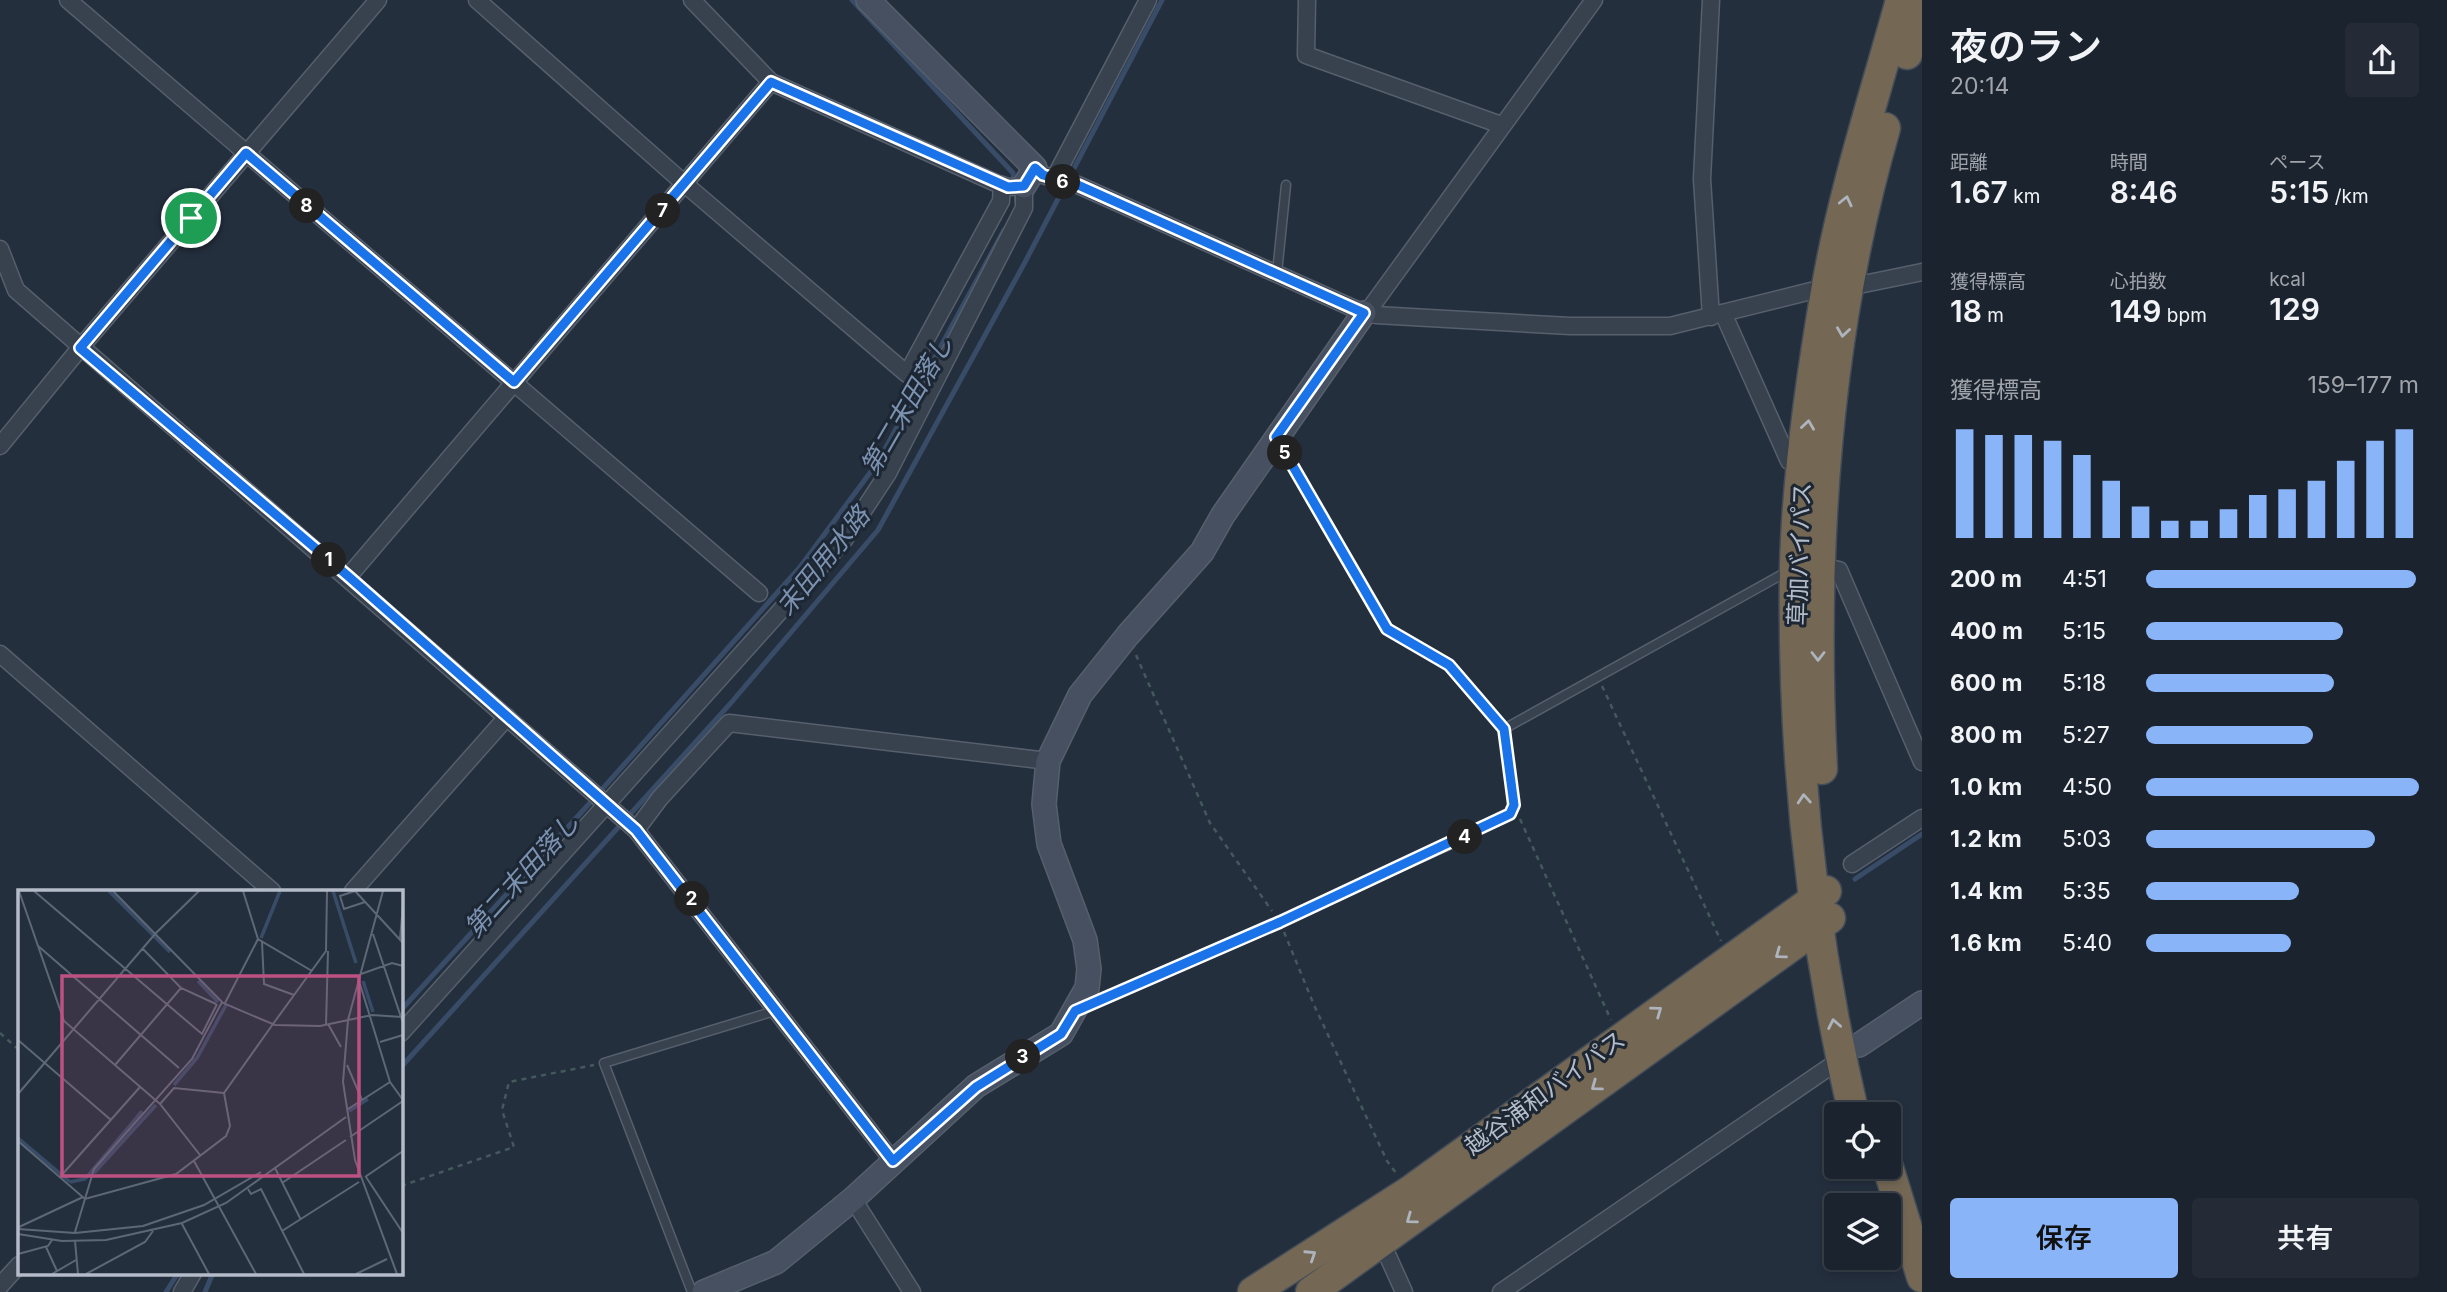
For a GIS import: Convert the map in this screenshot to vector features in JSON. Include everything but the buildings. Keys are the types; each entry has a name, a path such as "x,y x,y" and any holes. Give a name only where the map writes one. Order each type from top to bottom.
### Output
{"highway":[{"name":"草加バイパス","path":"1807,566 1825,464 1838,287 1852,174 1901,0"},
{"name":"草加バイパス","path":"1853,1102 1850,1052 1824,907 1818,688 1807,566 1803,463 1838,287 1884,135 1916,45 1922,4"},
{"name":"越谷浦和バイパス","path":"1253,1292 1413,1189 1730,960 1824,907"},
{"name":"越谷浦和バイパス","path":"1311,1292 1824,907"},
{"name":"草加バイパス","path":"1850,1052 1869,1102"},
{"path":"1892,1179 1922,1277"},
{"path":"1899,1270 1906,1292"}],"street":[{"path":"68,0 759,593"},
{"path":"0,446 80,348 378,0"},
{"path":"477,0 686,185 907,374 1001,201 1029,179 1148,0"},
{"path":"692,0 771,82 1029,179 1078,185 1277,272 1365,314 1570,326 1670,326 1838,287 1922,272"},
{"path":"868,0 1029,179"},
{"path":"1307,0 1306,55 1501,125"},
{"path":"704,1292 776,1262 853,1199 976,1087 1061,1034 1087,988 1088,952 1049,844 1044,804 1048,761 1080,695 1128,635 1202,552 1276,437 1594,0"},
{"path":"1712,0 1702,179 1717,315 1789,461 1803,463"},
{"path":"348,576 686,185 771,82"},
{"path":"402,1032 844,540 888,473 1024,208 1029,179"},
{"path":"0,249 16,290 80,348 348,576 636,830 893,1161"},
{"path":"1807,566 1839,570 1922,762"},
{"path":"0,654 271,890"},
{"path":"354,890 507,717"},
{"path":"636,830 660,798 729,723 1048,761"},
{"path":"1853,864 1922,818"},
{"path":"1501,1292 1922,1003"},
{"path":"853,1199 912,1292"},
{"path":"1381,1241 1404,1292"},
{"path":"0,1286 18,1266"},
{"path":"182,1292 192,1274"}],"lane":[{"path":"1277,272 1286,185"},
{"path":"1075,1011 1447,846 1510,814 1514,805 1504,729 1449,665 1387,629 1276,437"},
{"path":"1504,729 1807,566"},
{"path":"692,1292 604,1063 778,1010"}],"path":[{"path":"1128,635 1210,823 1280,922 1314,1005 1387,1161 1413,1189"},
{"path":"1598,677 1730,960"},
{"path":"1514,805 1619,1039"},
{"path":"0,1033 18,1049"},
{"path":"402,1186 514,1147 502,1110 509,1082 604,1063"}],"waterway":[{"name":"第二末田落し","path":"852,0 1013,173 1017,203"},
{"name":"末田用水路","path":"402,1066 730,704 878,530 1024,264 1162,0"},
{"name":"第二末田落し","path":"402,1009 800,567 878,462 1004,230"},
{"path":"1855,879 1922,834"},
{"name":"第二末田落し","path":"166,1292 177,1274"},
{"name":"末田用水路","path":"205,1292 213,1274"}],"route":[{"path":"771,82 1008,187 1024,186 1035,168 1043,175 1078,185 1330,296 1364,313 1276,437 1387,629 1449,665 1504,729 1514,805 1510,814 1447,846 1280,922 1075,1011 1061,1034 976,1087 893,1161 683,887 622,816 348,576 80,348 191,218 246,153 514,382 686,185 771,82"}]}
